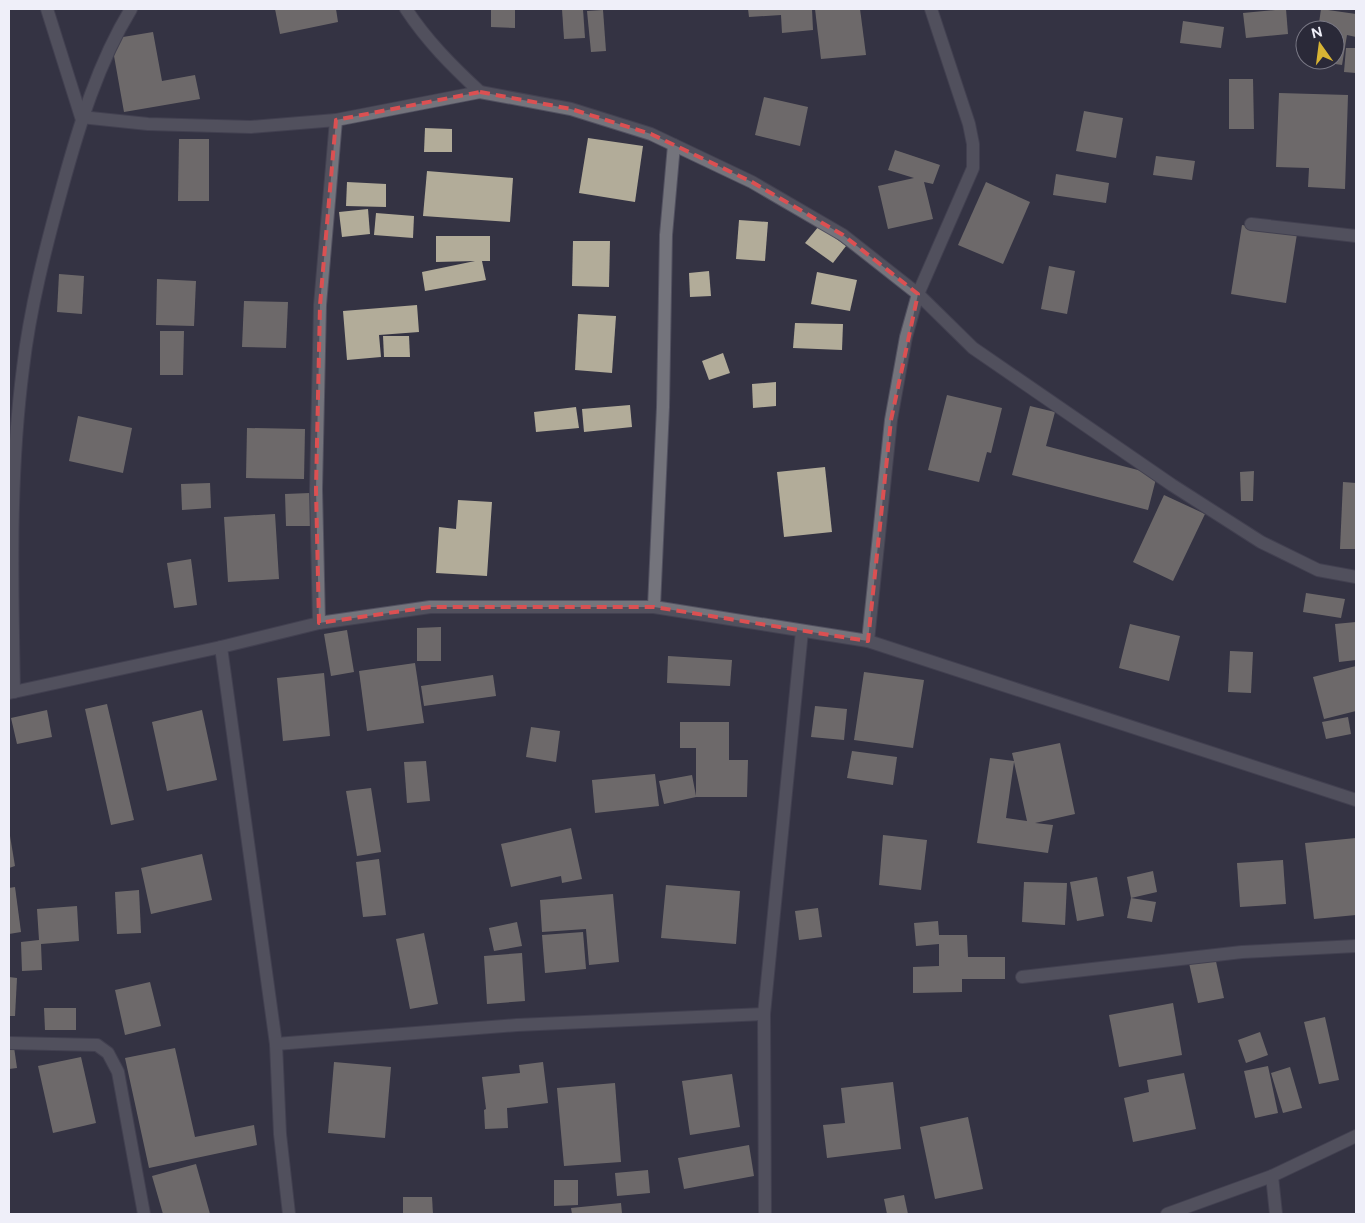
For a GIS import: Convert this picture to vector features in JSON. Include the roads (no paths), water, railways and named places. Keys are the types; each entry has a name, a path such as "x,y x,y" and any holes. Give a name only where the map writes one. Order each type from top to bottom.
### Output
{"street":[{"path":"47,9 81,117"},
{"path":"131,9 122,23 81,117 47,242 23,368 11,527 12,693 221,647 319,623 430,608 654,607 868,641 1356,800"},
{"path":"406,9 420,31 448,62 480,92"},
{"path":"868,641 891,420 906,337 918,294 973,168 973,144 969,124 931,9"},
{"path":"81,117 148,124 251,127 336,120 480,92 571,108 651,134 752,182 843,235 918,294 973,348 1172,485 1277,550 1318,570 1356,578"},
{"path":"319,623 316,489 320,305 336,120"},
{"path":"654,607 663,407 666,235 674,145"},
{"path":"1251,224 1356,236"},
{"path":"765,1214 764,1014 802,631"},
{"path":"221,647 276,1044 280,1134 289,1214"},
{"path":"1022,977 1242,952 1356,946"},
{"path":"276,1044 518,1025 764,1014"},
{"path":"9,1043 97,1044 108,1053 118,1072 144,1214"},
{"path":"1167,1214 1272,1176 1356,1136"},
{"path":"1272,1176 1276,1214"}]}
